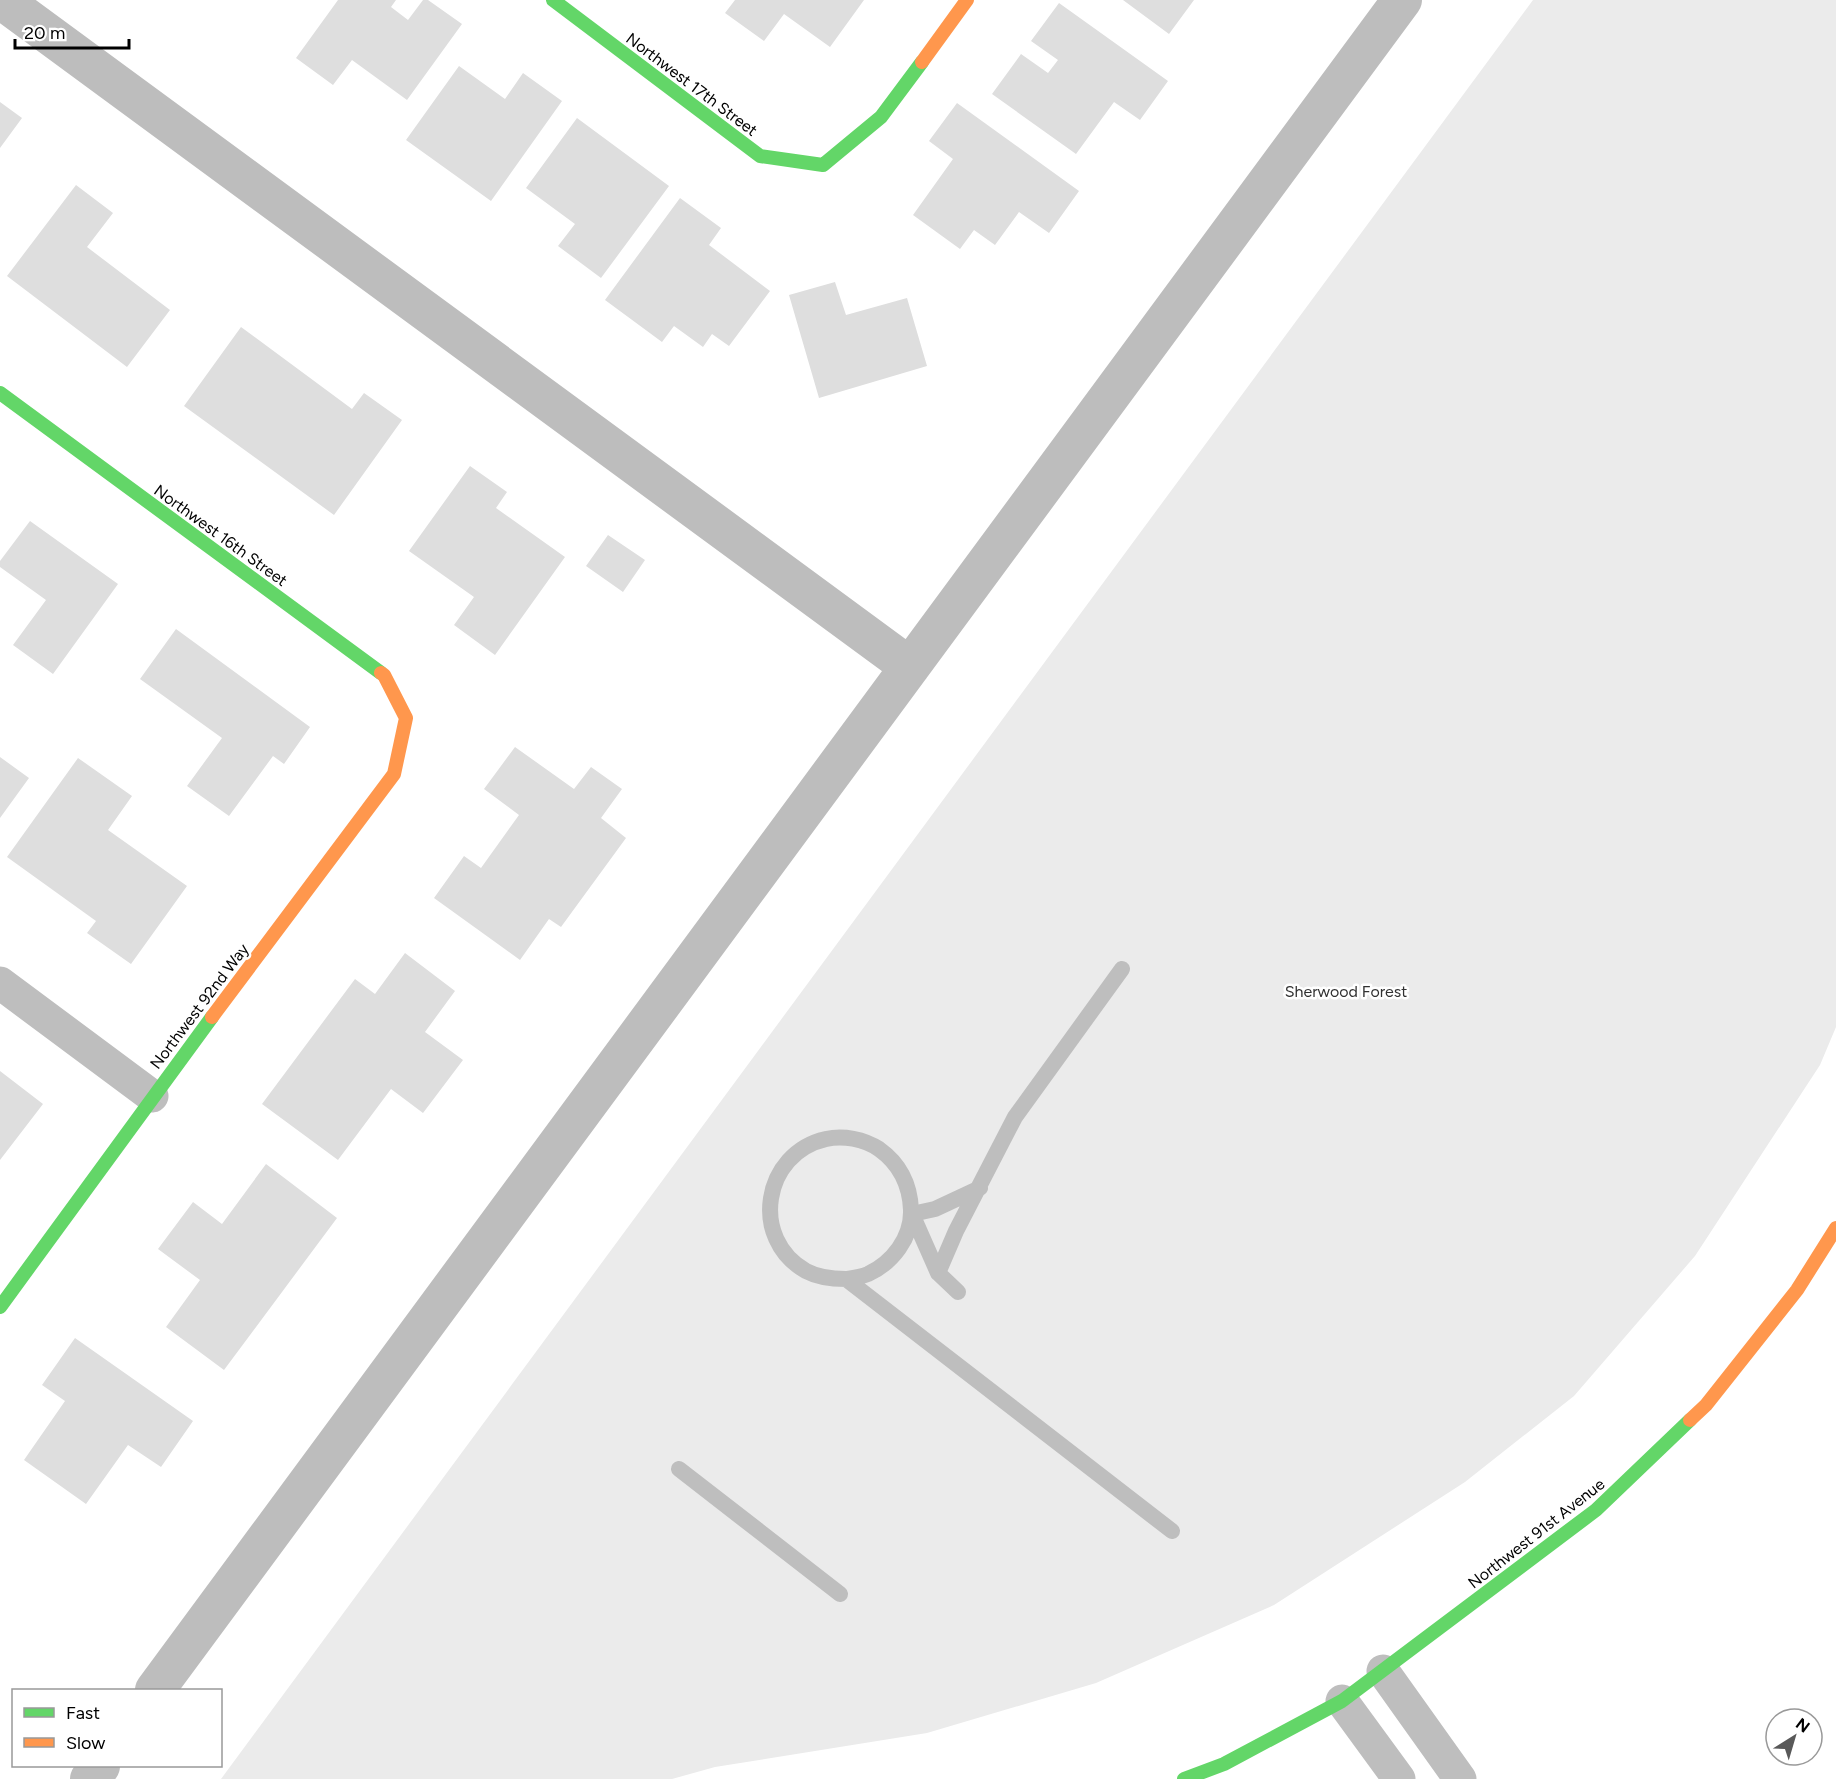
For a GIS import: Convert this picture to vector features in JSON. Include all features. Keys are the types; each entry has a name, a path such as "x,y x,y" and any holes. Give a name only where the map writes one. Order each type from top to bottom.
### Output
{"street":[{"name":"Northwest 17th Street","path":"553,0 760,156 823,165 881,117 967,0"},
{"name":"Northwest 16th Street","path":"0,393 384,675 406,718"},
{"name":"Northwest 92nd Way","path":"0,1308 152,1096 394,774 406,718"},
{"path":"0,983 152,1096"},
{"name":"Northwest 91st Avenue","path":"1184,1779 1224,1764 1342,1701 1596,1510 1706,1405 1797,1290 1836,1228"},
{"path":"1383,1671 1460,1779"},
{"path":"1342,1701 1399,1779"}],"lane":[{"path":"938,1273 956,1232 1015,1117 1122,969"},
{"path":"912,1214 907,1234 898,1251 883,1265 866,1275 846,1279 826,1278 806,1271 790,1259 778,1243 771,1224 770,1203 773,1183 783,1166 798,1151 816,1142 835,1137 856,1139 874,1146 891,1158 903,1174 910,1194 912,1214 938,1273 958,1292"},
{"path":"912,1214 935,1209 980,1188"},
{"path":"846,1279 1172,1531"},
{"path":"679,1469 840,1594"}],"green space":[{"name":"Sherwood Forest","path":"1533,0 1836,0 1836,1027 1820,1065 1695,1256 1574,1396 1465,1482 1274,1605 1096,1683 927,1733 715,1767 672,1779 221,1779"}],"building":[{"path":"338,0 396,0 391,7 408,20 423,0 428,0 462,24 407,100 352,60 333,85 296,58"},
{"path":"735,0 864,0 830,47 784,14 764,41 725,13"},
{"path":"1123,0 1194,0 1169,34"},
{"path":"1059,3 1168,81 1140,120 1114,102 1076,154 992,94 1021,54 1048,73 1058,60 1031,41"},
{"path":"459,66 505,99 523,73 562,101 491,201 406,140"},
{"path":"0,102 22,118 0,148"},
{"path":"957,103 1079,191 1049,233 1019,212 995,245 974,230 960,249 913,215 953,159 929,141"},
{"path":"577,118 669,186 601,278 558,246 575,224 526,188"},
{"path":"76,185 113,213 87,247 170,310 127,367 7,276"},
{"path":"680,198 721,228 709,245 770,291 729,346 712,334 703,347 674,326 662,342 605,300"},
{"path":"835,282 846,315 907,298 927,366 819,398 789,295"},
{"path":"241,327 352,409 364,393 402,420 334,515 184,406"},
{"path":"470,466 507,492 496,508 565,557 495,655 454,625 474,597 409,551"},
{"path":"30,521 118,584 53,674 13,645 46,600 0,567 0,561"},
{"path":"608,535 645,560 623,592 586,566"},
{"path":"176,629 310,727 284,764 273,756 229,816 187,786 222,738 140,679"},
{"path":"515,747 574,789 591,767 622,789 601,818 626,838 561,927 549,919 520,960 434,898 464,856 481,868 519,815 484,789"},
{"path":"0,757 29,778 0,818"},
{"path":"78,758 132,796 108,830 187,886 131,964 87,933 96,921 7,857"},
{"path":"405,953 455,991 425,1032 463,1060 423,1113 391,1089 338,1160 262,1104 355,979 375,994"},
{"path":"0,1071 43,1104 0,1160"},
{"path":"266,1164 337,1218 224,1370 166,1327 200,1280 158,1249 193,1202 222,1224"},
{"path":"75,1338 193,1421 161,1467 128,1445 86,1504 24,1460 65,1401 42,1385"}],"waterway":[{"path":"2,0 910,667"},
{"path":"156,1689 1402,0"},
{"path":"90,1779 99,1767"}],"traffic: fast":[{"path":"553,0 760,156 823,165 881,117 922,62"},
{"path":"0,393 381,673"},
{"path":"0,1307 212,1017"},
{"path":"1184,1779 1224,1764 1342,1701 1596,1510 1690,1420"}],"traffic: slow":[{"path":"922,62 967,0"},
{"path":"212,1017 394,774 406,718 381,673"},
{"path":"1690,1420 1706,1405 1797,1290 1836,1228"}]}
